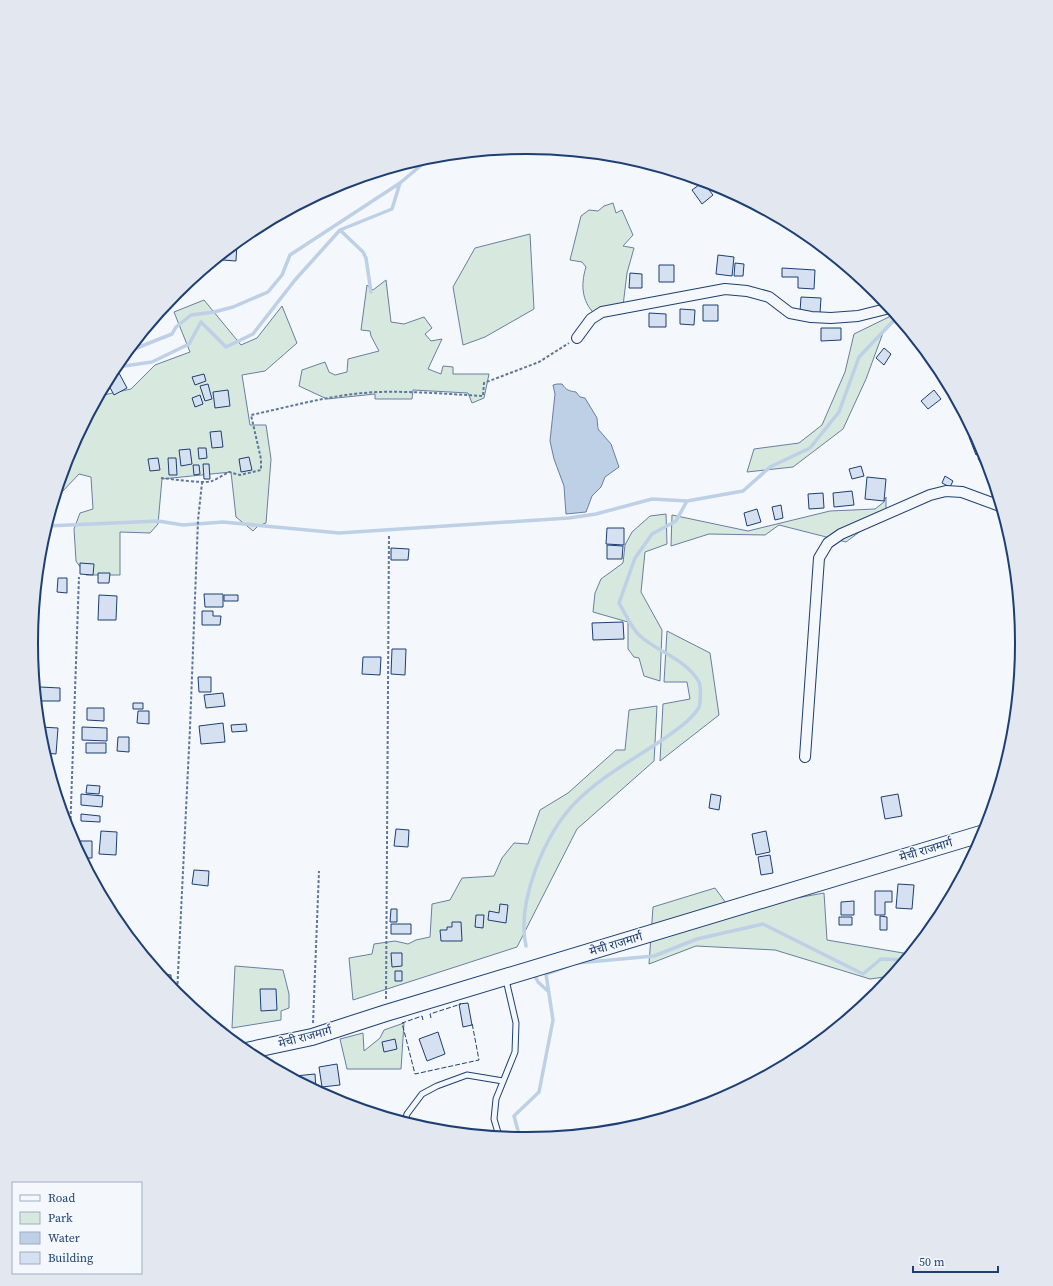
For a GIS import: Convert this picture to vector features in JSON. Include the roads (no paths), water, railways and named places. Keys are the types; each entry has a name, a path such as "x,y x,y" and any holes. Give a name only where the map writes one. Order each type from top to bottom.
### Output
{"main road":[{"name":"मेची राजमार्ग","path":"255,1049 312,1036 976,836"}],"street":[{"path":"577,338 591,319 602,312 726,289 747,291 769,297 790,313 811,317 831,318 858,316 883,310"},
{"path":"805,757 819,558 828,543 841,534 930,495 946,491 970,494 994,504"}],"lane":[{"path":"497,1130 494,1119 496,1099 515,1052 516,1023 505,977"},
{"path":"406,1116 422,1094 437,1086 467,1075 504,1081"}],"water":[{"path":"562,384 568,390 576,392 580,397 585,398 597,418 598,429 611,444 619,467 605,477 601,487 592,496 586,512 566,514 564,486 554,459 550,441 555,394 553,385"}],"waterway":[{"path":"124,366 152,362 189,344 201,322 226,347 253,334 295,280 340,230 392,209 400,183 420,167"},
{"path":"138,347 172,334 176,327 191,315 214,312 233,307 268,292 282,275 290,255 400,183"},
{"path":"340,230 363,252 366,258 371,292"},
{"path":"526,946 524,929 525,910 529,889 544,849 565,815 576,802 595,785 677,730 694,714 700,704 700,684 694,674 680,662 647,642 640,636 631,625 619,603 635,558 652,534 676,521 687,501 743,491 770,467 810,448 839,412 859,357 894,321"},
{"path":"53,526 158,521 183,525 223,522 339,533 569,518 596,514 652,499 687,501"},
{"path":"577,963 654,956 697,939 763,924 863,974 881,959 898,960"},
{"path":"518,1131 514,1116 539,1092 553,1020 546,974 568,966"},
{"path":"534,974 538,982 549,992"}]}
